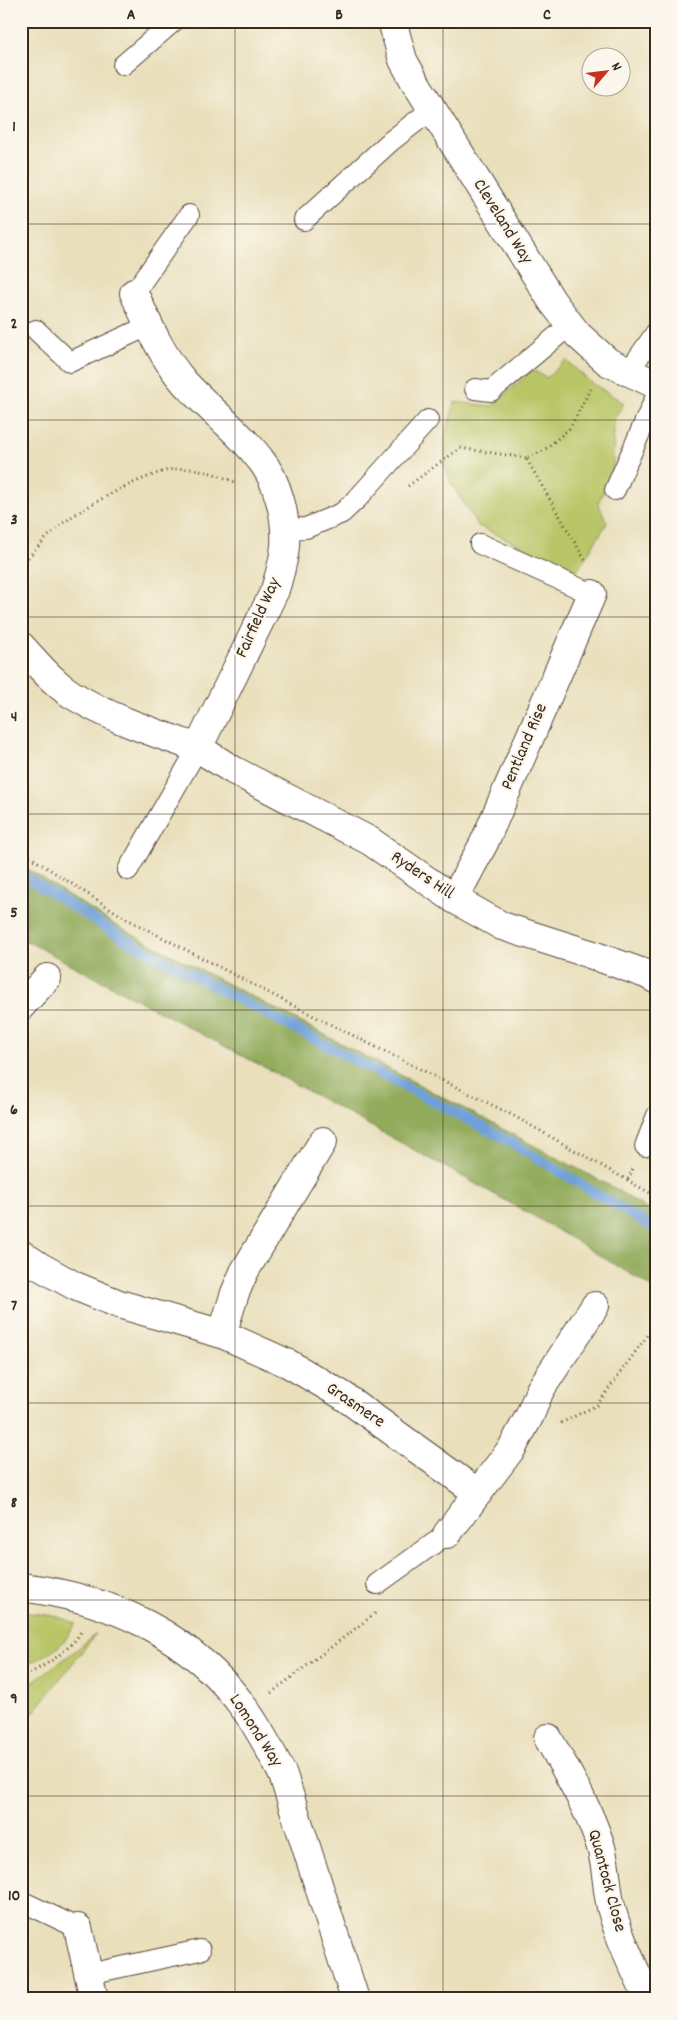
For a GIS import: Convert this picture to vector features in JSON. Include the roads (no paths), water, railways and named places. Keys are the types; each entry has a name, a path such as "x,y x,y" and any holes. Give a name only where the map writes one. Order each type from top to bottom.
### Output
{"street":[{"name":"Cleveland Way","path":"392,21 395,38 403,60 552,301 578,335 618,367 657,385"},
{"name":"Fairfield Way","path":"134,293 148,326 170,363 184,381 262,460 278,494 285,529 283,564 275,590 198,748"},
{"name":"Pentland Rise","path":"454,899 484,843 592,594"},
{"path":"21,646 48,676 70,694 104,712 198,748"},
{"name":"Ryders Hill","path":"198,748 233,770 370,841 454,899 502,926 587,953 646,974 657,980"},
{"path":"21,1006 47,978"},
{"path":"222,1334 244,1272 323,1140"},
{"name":"Grasmere","path":"21,1254 75,1286 119,1304 222,1334 289,1364 342,1395 478,1493"},
{"path":"447,1534 512,1448 530,1415 540,1390 595,1306"},
{"name":"Lomond Way","path":"21,1587 57,1591 99,1604 153,1627 179,1644 224,1684 246,1711 283,1775 355,1999"},
{"name":"Quantock Close","path":"548,1738 599,1842 604,1856 610,1905 617,1930 648,1999"},
{"path":"78,1928 92,1986"}],"lane":[{"path":"123,65 174,21"},
{"path":"304,220 391,141 432,109"},
{"path":"134,293 189,215"},
{"path":"475,389 490,391 570,325"},
{"path":"36,330 70,362 148,326"},
{"path":"618,367 657,331"},
{"path":"615,490 657,394"},
{"path":"285,529 306,528 342,513 357,500 428,420"},
{"path":"480,544 592,594"},
{"path":"128,870 198,748"},
{"path":"645,1146 657,1115"},
{"path":"377,1584 447,1534"},
{"path":"21,1900 78,1928"},
{"path":"92,1986 200,1950"}],"waterway":[{"path":"21,874 126,940 509,1141 657,1230"}]}
